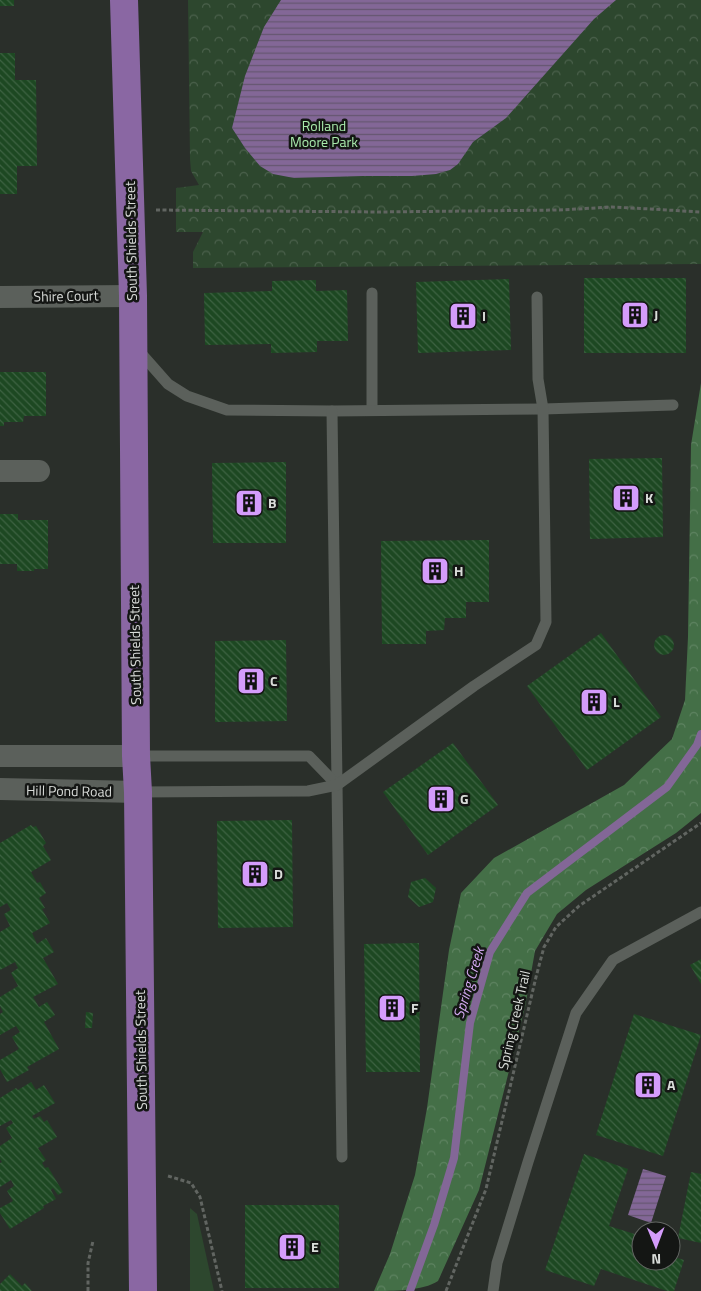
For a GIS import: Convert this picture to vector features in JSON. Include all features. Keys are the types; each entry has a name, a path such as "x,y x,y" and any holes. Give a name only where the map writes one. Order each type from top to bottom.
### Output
{"main road":[{"name":"South Shields Street","path":"124,0 133,296 136,756 138,792 143,1291"}],"street":[{"name":"Shire Court","path":"0,297 133,296"},
{"path":"0,471 39,471"},
{"path":"0,756 136,756"},
{"name":"Hill Pond Road","path":"0,789 138,792"}],"lane":[{"path":"372,293 372,410"},
{"path":"138,792 308,791 337,785 474,686 536,645 546,622 543,409 538,379 537,297"},
{"path":"132,344 168,384 187,396 227,410 543,409 673,405"},
{"path":"332,411 342,1157"},
{"path":"136,756 309,756 337,785"},
{"path":"493,1291 497,1263 576,1013 613,960 701,912"}],"path":[{"path":"130,210 378,212 559,210 612,207 701,212"},
{"name":"Spring Creek Trail","path":"446,1291 486,1189 544,947 556,927 580,906 701,822"},
{"path":"186,1181 191,1182 200,1197 222,1291"},
{"path":"88,1291 88,1263 93,1241"}],"green space":[{"name":"Rolland Moore Park","path":"188,0 701,0 701,264 193,268 193,252 203,232 176,232 176,188 199,185 191,171 190,159"},
{"path":"701,383 701,813 676,833 586,890 557,914 535,951 525,1007 479,1190 438,1281 416,1289 374,1291 390,1254 415,1175 427,1108 449,950 461,893 494,858 624,785 672,739 685,700 688,637 691,445"},
{"path":"190,1208 197,1214 214,1291 190,1291"}],"shaded area":[{"path":"281,0 616,0 594,19 506,118 473,142 458,164 450,170 436,174 412,176 294,178 273,174 260,166 232,128 245,76 264,27"},
{"path":"643,1169 666,1176 652,1221 645,1221 628,1215"}],"building":[{"path":"0,0 14,0 14,6 0,6"},
{"path":"0,53 15,53 15,80 36,80 37,166 17,166 17,194 0,194"},
{"name":"J","path":"584,278 686,278 686,353 584,353"},
{"name":"I","path":"509,279 511,350 418,353 416,282"},
{"path":"316,280 316,291 347,290 348,341 317,341 317,352 271,353 271,344 205,345 204,293 272,291 272,281"},
{"path":"0,372 46,372 46,416 24,416 23,422 4,422 4,426 0,426"},
{"name":"K","path":"662,458 663,537 590,539 589,459"},
{"name":"B","path":"286,462 286,543 213,543 212,463"},
{"path":"0,514 18,514 18,520 48,520 48,569 17,571 17,564 0,564"},
{"name":"H","path":"489,540 489,602 466,602 466,618 445,618 444,630 426,631 426,644 382,644 381,541"},
{"name":"L","path":"601,633 661,717 587,770 527,686"},
{"path":"664,635 671,638 674,645 671,652 664,655 657,652 654,645 657,638"},
{"name":"C","path":"286,640 287,721 215,722 215,641"},
{"name":"G","path":"453,743 498,805 428,855 383,792"},
{"name":"D","path":"292,820 293,927 218,928 217,821"},
{"path":"31,825 33,827 36,826 46,843 43,846 51,860 31,872 37,883 40,882 46,893 39,898 45,908 42,909 50,923 32,933 37,944 46,938 54,952 43,958 58,984 33,997 39,1007 47,1002 55,1015 44,1022 59,1049 27,1067 29,1070 7,1082 0,1069 0,1060 19,1049 12,1037 20,1032 16,1026 0,1035 0,1014 3,1012 0,1006 0,997 18,986 11,973 18,968 15,962 0,970 0,932 10,926 4,914 11,910 7,903 0,907 0,843"},
{"path":"425,878 436,888 433,902 419,907 408,897 411,882"},
{"name":"F","path":"419,943 420,1072 366,1072 364,944"},
{"path":"701,959 701,984 690,965"},
{"path":"86,1012 93,1013 92,1028 85,1028"},
{"name":"A","path":"634,1014 701,1035 663,1156 596,1135"},
{"path":"31,1082 36,1090 44,1085 55,1103 32,1116 34,1119 40,1116 44,1122 47,1120 57,1137 38,1148 46,1160 42,1163 45,1168 48,1167 63,1192 58,1195 53,1188 51,1190 56,1199 10,1229 0,1213 0,1208 13,1201 7,1191 14,1186 11,1180 0,1187 0,1163 2,1162 0,1159 0,1146 12,1138 6,1128 13,1123 11,1120 0,1126 0,1098 16,1088 18,1090"},
{"path":"584,1154 628,1169 609,1226 631,1233 631,1271 680,1271 674,1291 667,1291 601,1269 594,1286 545,1270"},
{"path":"691,1172 701,1174 701,1243 681,1239 681,1223"},
{"name":"E","path":"245,1205 339,1205 339,1288 245,1288"},
{"path":"10,1274 22,1286 25,1283 32,1291 0,1291 0,1284"}],"waterway":[{"name":"Spring Creek","path":"410,1291 434,1225 454,1158 470,1023 490,952 527,893 667,787 697,745 701,734"}],"place":[{"name":"J","path":"635,315"},
{"name":"I","path":"463,316"},
{"name":"K","path":"626,498"},
{"name":"B","path":"249,503"},
{"name":"H","path":"435,571"},
{"name":"C","path":"251,681"},
{"name":"L","path":"594,702"},
{"name":"G","path":"441,799"},
{"name":"D","path":"255,874"},
{"name":"F","path":"392,1008"},
{"name":"A","path":"648,1085"},
{"name":"E","path":"292,1247"}]}
